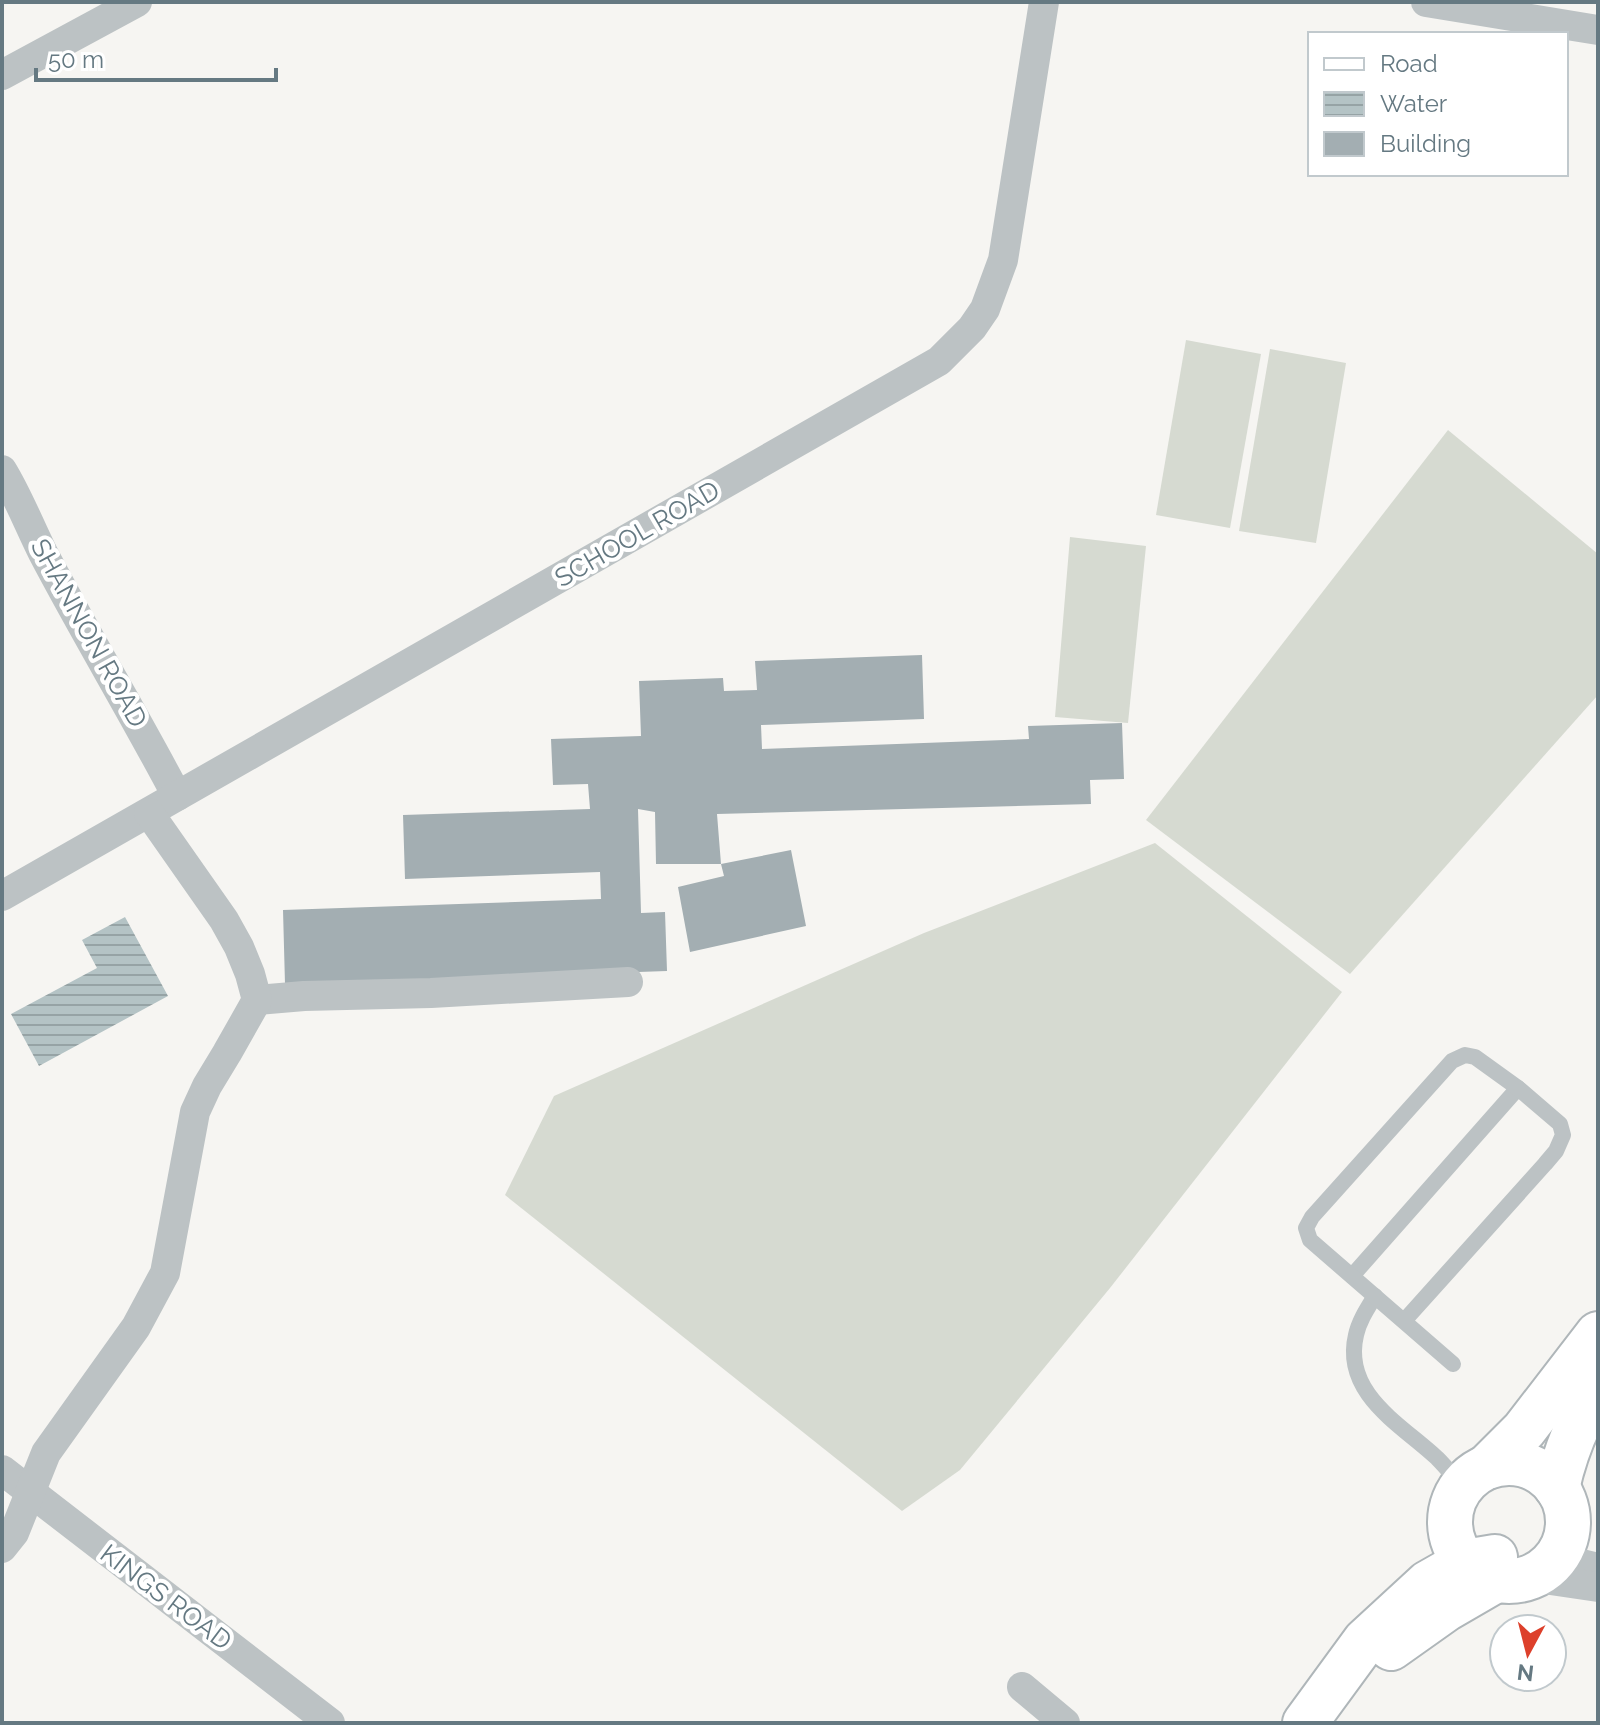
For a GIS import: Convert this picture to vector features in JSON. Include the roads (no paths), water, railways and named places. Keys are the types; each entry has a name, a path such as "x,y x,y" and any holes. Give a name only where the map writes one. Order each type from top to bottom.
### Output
{"main road":[{"path":"1313,1713 1466,1489 1524,1430 1598,1334"},
{"path":"1557,1488 1571,1436 1598,1389"},
{"path":"1313,1713 1419,1627 1529,1569 1565,1538 1567,1517 1562,1495 1551,1481 1536,1470 1519,1464 1501,1464 1466,1489 1450,1527 1454,1545 1529,1569"},
{"path":"1365,1641 1428,1583 1529,1569"}],"street":[{"path":"2,75 137,2"},
{"name":"SCHOOL ROAD","path":"2,896 939,361 972,328 985,309 1003,260 1044,2"},
{"path":"1426,2 1598,30"},
{"name":"SHANNON ROAD","path":"2,470 42,551 177,796"},
{"path":"2,1548 14,1533 46,1453 136,1327 165,1273 195,1112 257,1000 239,947 224,920 149,813"},
{"path":"257,1000 628,982"},
{"name":"KINGS ROAD","path":"2,1470 330,1723"},
{"path":"1529,1569 1598,1587"},
{"path":"1022,1687 1065,1723"}],"lane":[{"path":"1404,1321 1556,1151 1563,1135 1560,1124 1475,1057 1465,1055 1452,1061 1312,1217 1306,1228 1310,1240 1453,1364"},
{"path":"1352,1276 1518,1088"},
{"path":"1375,1296 1361,1319 1355,1338 1355,1362 1361,1380 1374,1403 1436,1457 1466,1489"}],"water":[{"path":"125,917 168,996 39,1066 11,1014 97,968 82,940"}]}
